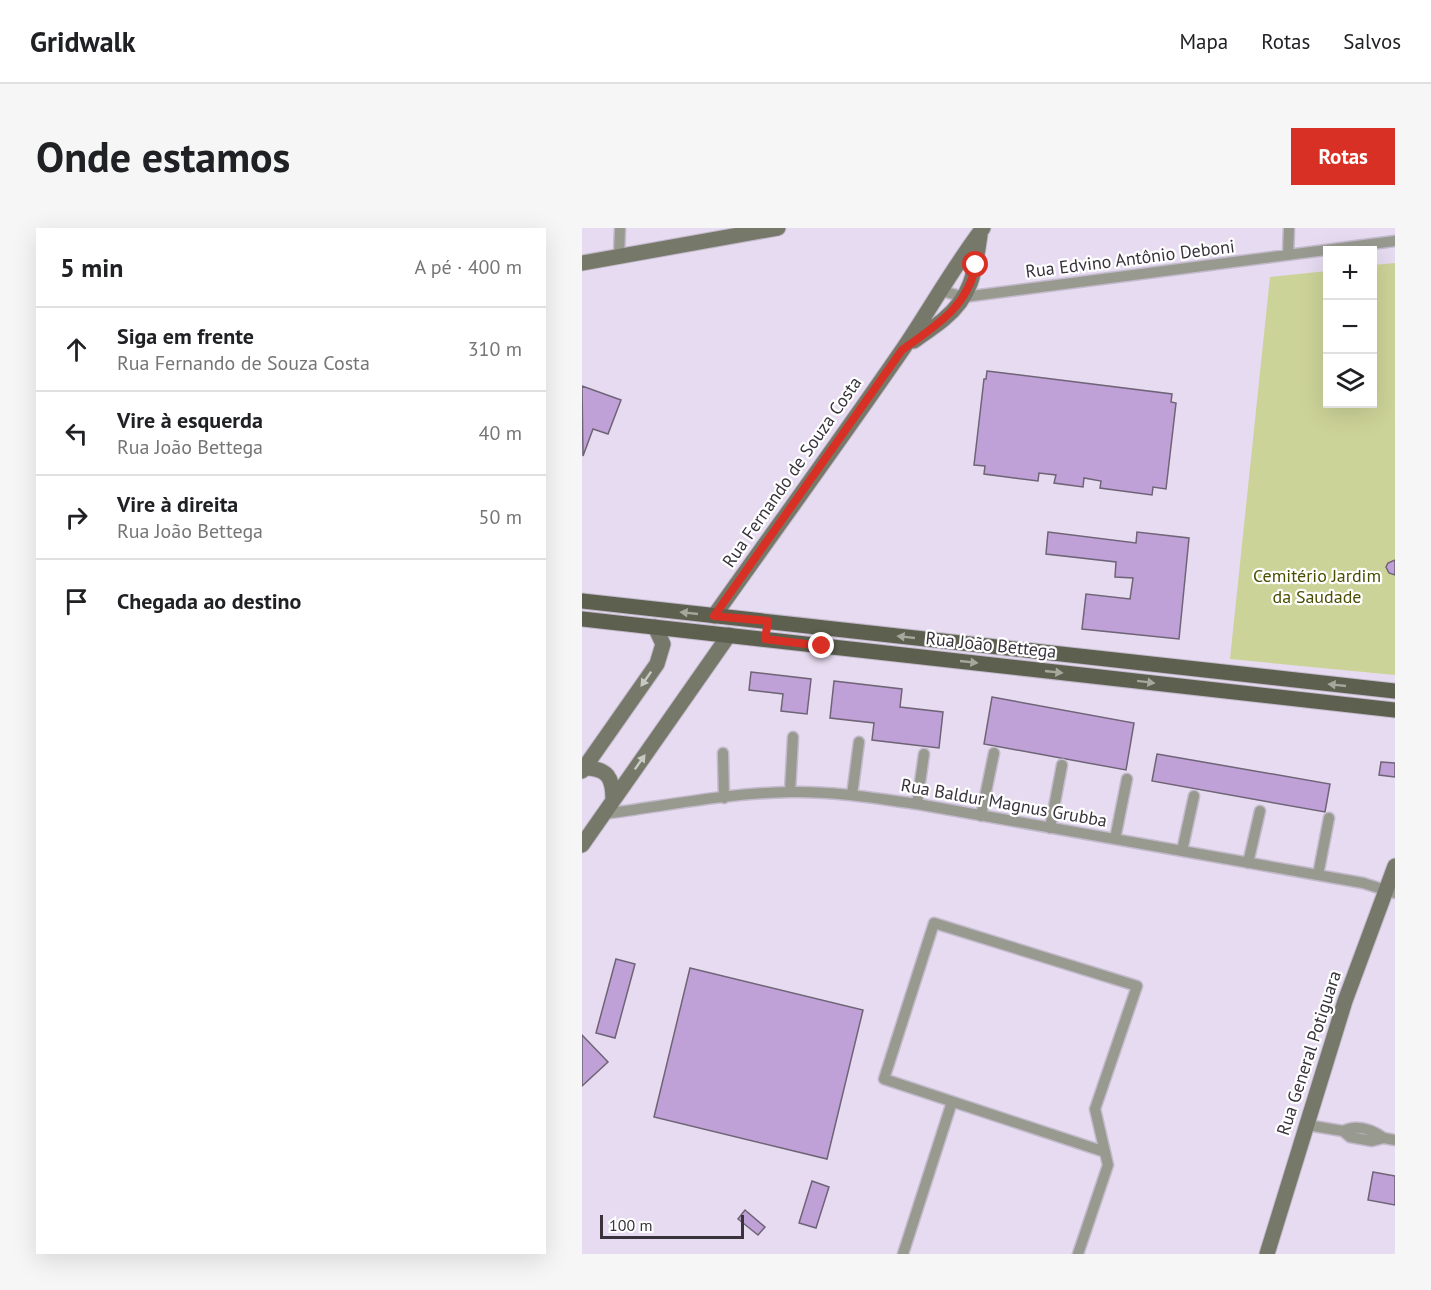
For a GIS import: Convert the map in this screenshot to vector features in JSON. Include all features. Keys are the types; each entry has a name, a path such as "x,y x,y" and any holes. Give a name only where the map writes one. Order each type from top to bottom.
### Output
{"main road":[{"path":"582,263 778,228"},
{"name":"Rua Fernando de Souza Costa","path":"714,616 902,350 942,291 960,259 982,230"},
{"name":"Rua Fernando de Souza Costa","path":"902,350 945,318 964,297 974,275 982,230"},
{"name":"Rua João Bettega","path":"582,601 1395,691"},
{"name":"Rua João Bettega","path":"582,619 1395,710"},
{"path":"765,639 768,621"},
{"path":"583,769 657,664 663,644 655,627"},
{"path":"582,845 729,635"},
{"path":"1088,675 1089,657"},
{"path":"1108,677 1110,659"},
{"path":"583,769 600,770 606,773 613,787 613,800"},
{"name":"Rua General Potiguara","path":"1267,1254 1345,1001 1390,892 1395,866"}],"street":[{"path":"619,256 620,228"},
{"path":"1288,255 1289,228"},
{"name":"Rua Edvino Antônio Deboni","path":"942,291 964,297 1395,241"},
{"path":"790,792 793,737"},
{"path":"852,795 859,742"},
{"path":"723,753 724,798"},
{"path":"981,816 994,753"},
{"path":"917,804 924,754"},
{"path":"1050,828 1062,765"},
{"path":"1115,839 1127,779"},
{"name":"Rua Baldur Magnus Grubba","path":"603,814 790,792 852,795 917,804 1363,883 1390,892"},
{"path":"1182,851 1194,796"},
{"path":"1248,863 1260,811"},
{"path":"1318,875 1329,818"},
{"path":"1078,1254 1108,1165 1095,1109 1137,987 934,923 884,1079 1104,1152"},
{"path":"903,1254 952,1102"},
{"path":"1307,1125 1342,1131 1352,1126 1374,1131 1389,1139"}],"green space":[{"name":"Cemitério Jardim da Saudade","path":"1395,263 1395,675 1230,659 1270,277 1323,271 1323,408 1377,408 1377,265"}],"building":[{"path":"987,371 1172,394 1171,402 1176,403 1166,489 1153,487 1152,495 1100,488 1101,481 1084,478 1083,487 1054,483 1056,475 1039,473 1038,481 984,474 985,466 974,465 984,379 986,379"},
{"path":"582,386 621,400 608,434 593,429 583,456"},
{"path":"1048,532 1136,543 1137,532 1189,538 1179,639 1082,629 1086,594 1130,599 1133,578 1115,577 1116,562 1046,554"},
{"path":"1395,560 1395,575 1389,573 1386,567 1388,563"},
{"path":"751,672 811,679 807,714 781,711 783,694 749,690"},
{"path":"834,681 902,689 900,707 943,712 939,748 872,740 874,723 830,718"},
{"path":"992,697 1134,723 1126,770 984,744"},
{"path":"1157,754 1330,784 1325,812 1152,781"},
{"path":"1381,762 1395,763 1395,777 1379,775"},
{"path":"616,959 635,964 615,1038 596,1033"},
{"path":"690,968 863,1010 827,1159 654,1117"},
{"path":"582,1035 608,1062 582,1086"},
{"path":"1373,1172 1395,1176 1395,1205 1368,1200"},
{"path":"812,1181 829,1187 816,1228 799,1223"},
{"path":"745,1210 765,1227 758,1235 738,1219"}],"route":[{"path":"822,646 765,639 768,621 714,616 902,350 945,318 964,297 976,265"}]}
